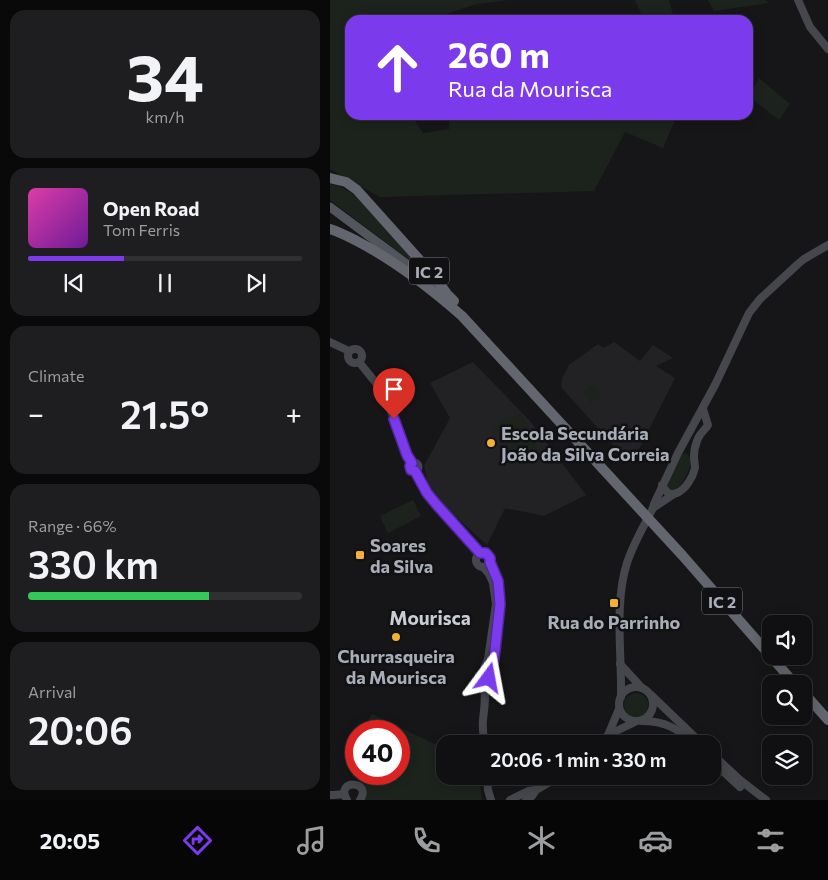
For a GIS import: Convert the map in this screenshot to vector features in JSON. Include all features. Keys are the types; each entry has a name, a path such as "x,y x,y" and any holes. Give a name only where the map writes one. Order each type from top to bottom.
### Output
{"highway":[{"name":"IC 2","path":"330,178 346,182 357,190 434,276 447,294 762,639"},
{"name":"IC 2","path":"330,229 367,247 409,273 438,295 462,316 525,379"},
{"name":"IC 2","path":"655,522 787,675"},
{"path":"786,665 794,675"},
{"path":"812,695 828,712"},
{"path":"812,702 828,720"}],"main road":[{"path":"330,207 447,294"},
{"path":"330,214 409,273"}],"street":[{"path":"798,0 810,27 828,49"},
{"path":"608,735 619,709 621,697 621,586 633,548 662,485 703,409 750,313 760,299 798,264 828,246"},
{"path":"330,342 349,351 355,348 361,351 362,356 359,362 376,383 388,403 407,455 412,463 410,465 411,470 415,471 427,493 436,504 480,553 488,554 490,558 498,581 500,604 494,659 485,675"},
{"path":"653,508 686,486 694,470 694,456 698,437 708,425 703,409"},
{"path":"678,453 683,450 691,452 694,456"},
{"path":"662,485 666,492 674,494"},
{"path":"480,553 476,561 489,574 493,583 496,604 485,675"},
{"path":"483,567 488,566 490,562"},
{"path":"620,664 692,735"},
{"path":"484,735 484,689 483,684 478,682 478,678 479,675 485,675"},
{"path":"608,735 645,719 652,710 652,698 646,691 632,688 628,689 621,697"},
{"path":"619,709 625,718 637,722 651,721 670,726 684,735"},
{"path":"721,762 749,788 766,800"},
{"path":"721,769 758,800"},
{"path":"330,795 346,797 345,789 349,785 355,784 363,792 360,800"},
{"path":"488,785 491,800"},
{"path":"510,800 545,785"},
{"path":"526,800 536,790"}],"shaded area":[{"path":"330,0 509,0 477,4 443,15 345,15 345,120 414,120 423,133 449,129 450,120 675,120 663,148 625,132 594,191 380,197 330,169"},
{"path":"635,0 669,0 673,15 642,15"},
{"path":"708,0 766,0 769,3 714,11"},
{"path":"759,78 790,104 779,120 753,100 753,88"},
{"path":"330,184 341,187 358,197 422,266 420,268 330,200"},
{"path":"614,342 640,361 653,345 673,358 656,366 675,378 631,465 561,387 563,376 569,365 598,344 603,348"},
{"name":"Escola Secundária João da Silva Correia","path":"473,362 530,421 586,495 544,516 505,508 487,545 446,508 428,485 424,466 450,418 430,383"},
{"path":"594,384 602,396 591,403 584,392"},
{"path":"521,413 539,450 513,464 494,426"},
{"path":"685,453 690,459 690,466 682,484 672,491 666,486 682,454"},
{"path":"413,500 421,516 388,533 380,516"},
{"path":"636,693 641,694 647,700 647,710 641,716 636,717 631,716 625,710 624,705 625,700 631,694"},
{"path":"372,714 385,720 368,720"},
{"path":"410,732 436,745 436,785 480,785 482,800 364,800 365,788 362,785 410,785"}],"place":[{"name":"Escola Secundária João da Silva Correia","path":"491,443"},
{"name":"Soares da Silva","path":"360,555"},
{"name":"Rua do Parrinho","path":"614,603"},
{"name":"Churrasqueira da Mourisca","path":"396,637"}],"district":[{"name":"Mourisca","path":"430,617"}],"route":[{"path":"394,419 407,455 412,463 410,468 415,471 427,493 480,553 486,553 490,556 490,562 498,581 500,604 494,659 489,678"}]}
